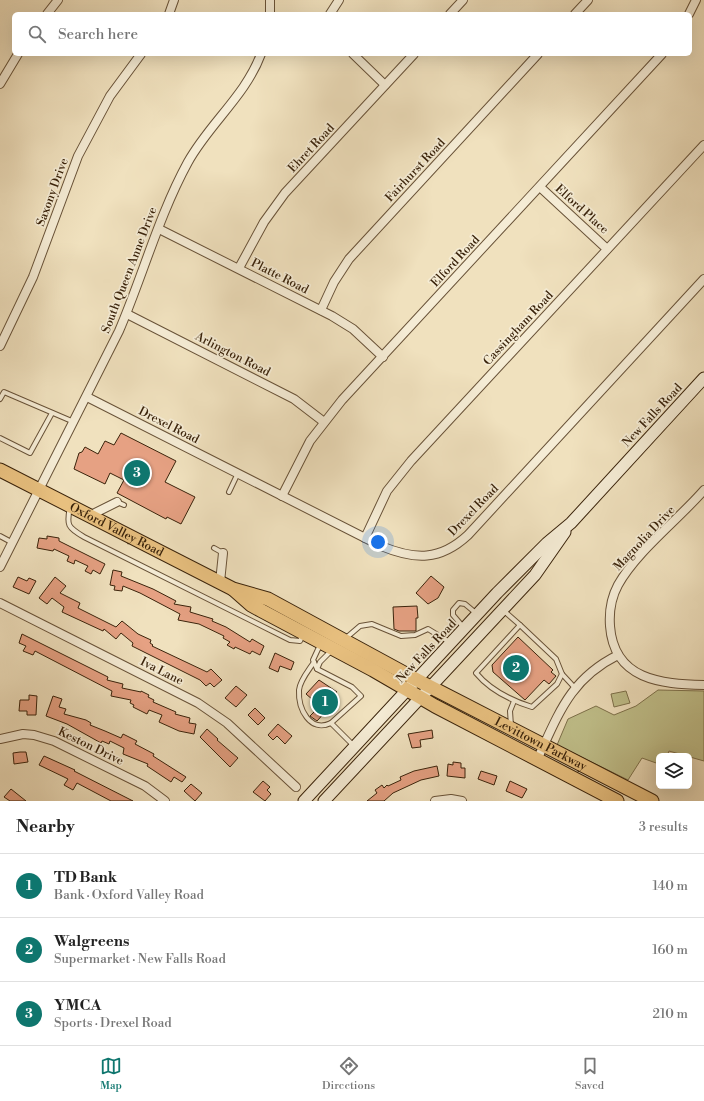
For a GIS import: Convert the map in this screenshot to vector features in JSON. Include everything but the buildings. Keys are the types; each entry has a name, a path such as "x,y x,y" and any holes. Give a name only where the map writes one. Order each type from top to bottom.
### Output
{"main road":[{"name":"New Falls Road","path":"304,801 477,614 547,543 571,523 704,378"},
{"name":"Oxford Valley Road","path":"0,470 91,515 233,589 268,599 333,643 407,690"},
{"name":"New Falls Road","path":"324,801 535,575 571,523"},
{"name":"Oxford Valley Road","path":"233,589 251,605 304,633 333,643 364,650 431,687"},
{"name":"Levittown Parkway","path":"431,687 652,801"},
{"name":"Levittown Parkway","path":"407,690 617,801"}],"street":[{"path":"49,12 58,0"},
{"path":"170,12 174,0"},
{"path":"270,0 270,12"},
{"path":"331,12 339,0"},
{"path":"452,12 463,0"},
{"path":"577,12 588,0"},
{"path":"690,12 696,0"},
{"path":"0,84 17,56"},
{"name":"Saxony Drive","path":"0,346 33,277 78,156 110,96 140,56"},
{"name":"South Queen Anne Drive","path":"0,567 87,397 127,314 158,229 191,157 243,87 253,72 260,56"},
{"path":"355,56 385,85"},
{"name":"Ehret Road","path":"239,268 264,222 285,193 412,56"},
{"name":"Fairhurst Road","path":"321,310 334,282 349,259 536,56"},
{"name":"Elford Road","path":"282,496 310,441 324,422 660,56"},
{"name":"Cassingham Road","path":"365,538 394,481 704,145"},
{"name":"Elford Place","path":"540,187 607,249"},
{"name":"Platte Road","path":"158,229 321,310 352,329 383,357"},
{"name":"Drexel Road","path":"87,397 391,550 417,556 434,555 457,546 468,535 704,279"},
{"name":"Arlington Road","path":"127,314 294,399 324,422"},
{"name":"Magnolia Drive","path":"704,490 650,546 618,584 612,601 610,617 612,642 618,654 634,671 650,680 666,683 704,685"},
{"path":"91,515 120,504"},
{"path":"220,582 223,553"},
{"name":"Iva Lane","path":"0,603 198,703 223,720 296,787"},
{"path":"538,760 560,711 575,688 591,670 618,654"},
{"name":"Keston Drive","path":"0,739 23,734 34,735 54,741 145,786 165,801"},
{"path":"435,801 451,799 462,801"}],"lane":[{"path":"0,399 4,392 74,422"},
{"path":"0,438 30,452 52,413"},
{"path":"229,492 238,473"},
{"path":"71,505 67,520 70,528 84,537 290,640 300,641 304,633"},
{"path":"0,536 13,543"},
{"path":"214,548 223,553"},
{"path":"465,628 453,616 452,610 459,603 465,604 477,614"},
{"path":"502,610 556,659 562,674 575,688"},
{"path":"314,662 317,669 352,687 361,696 331,723 318,726 310,722 302,710 299,689 314,662 317,650 333,643 360,626 372,624 401,636 415,635 428,628 451,643"},
{"path":"520,625 476,673 483,681 514,701 532,707 557,684 562,674"},
{"path":"317,669 333,643"},
{"path":"511,728 510,711 514,701"},
{"path":"331,723 355,747"}],"green space":[{"path":"658,690 704,691 704,761 692,758 692,753 676,753 669,751 668,753 656,753 656,763 642,758 628,780 557,745 568,719 596,706 614,715 636,706"},
{"path":"626,691 630,703 614,707 611,694"}],"place":[{"name":"YMCA","path":"137,473"},
{"name":"Walgreens","path":"516,668"},
{"name":"TD Bank","path":"325,702"}]}
